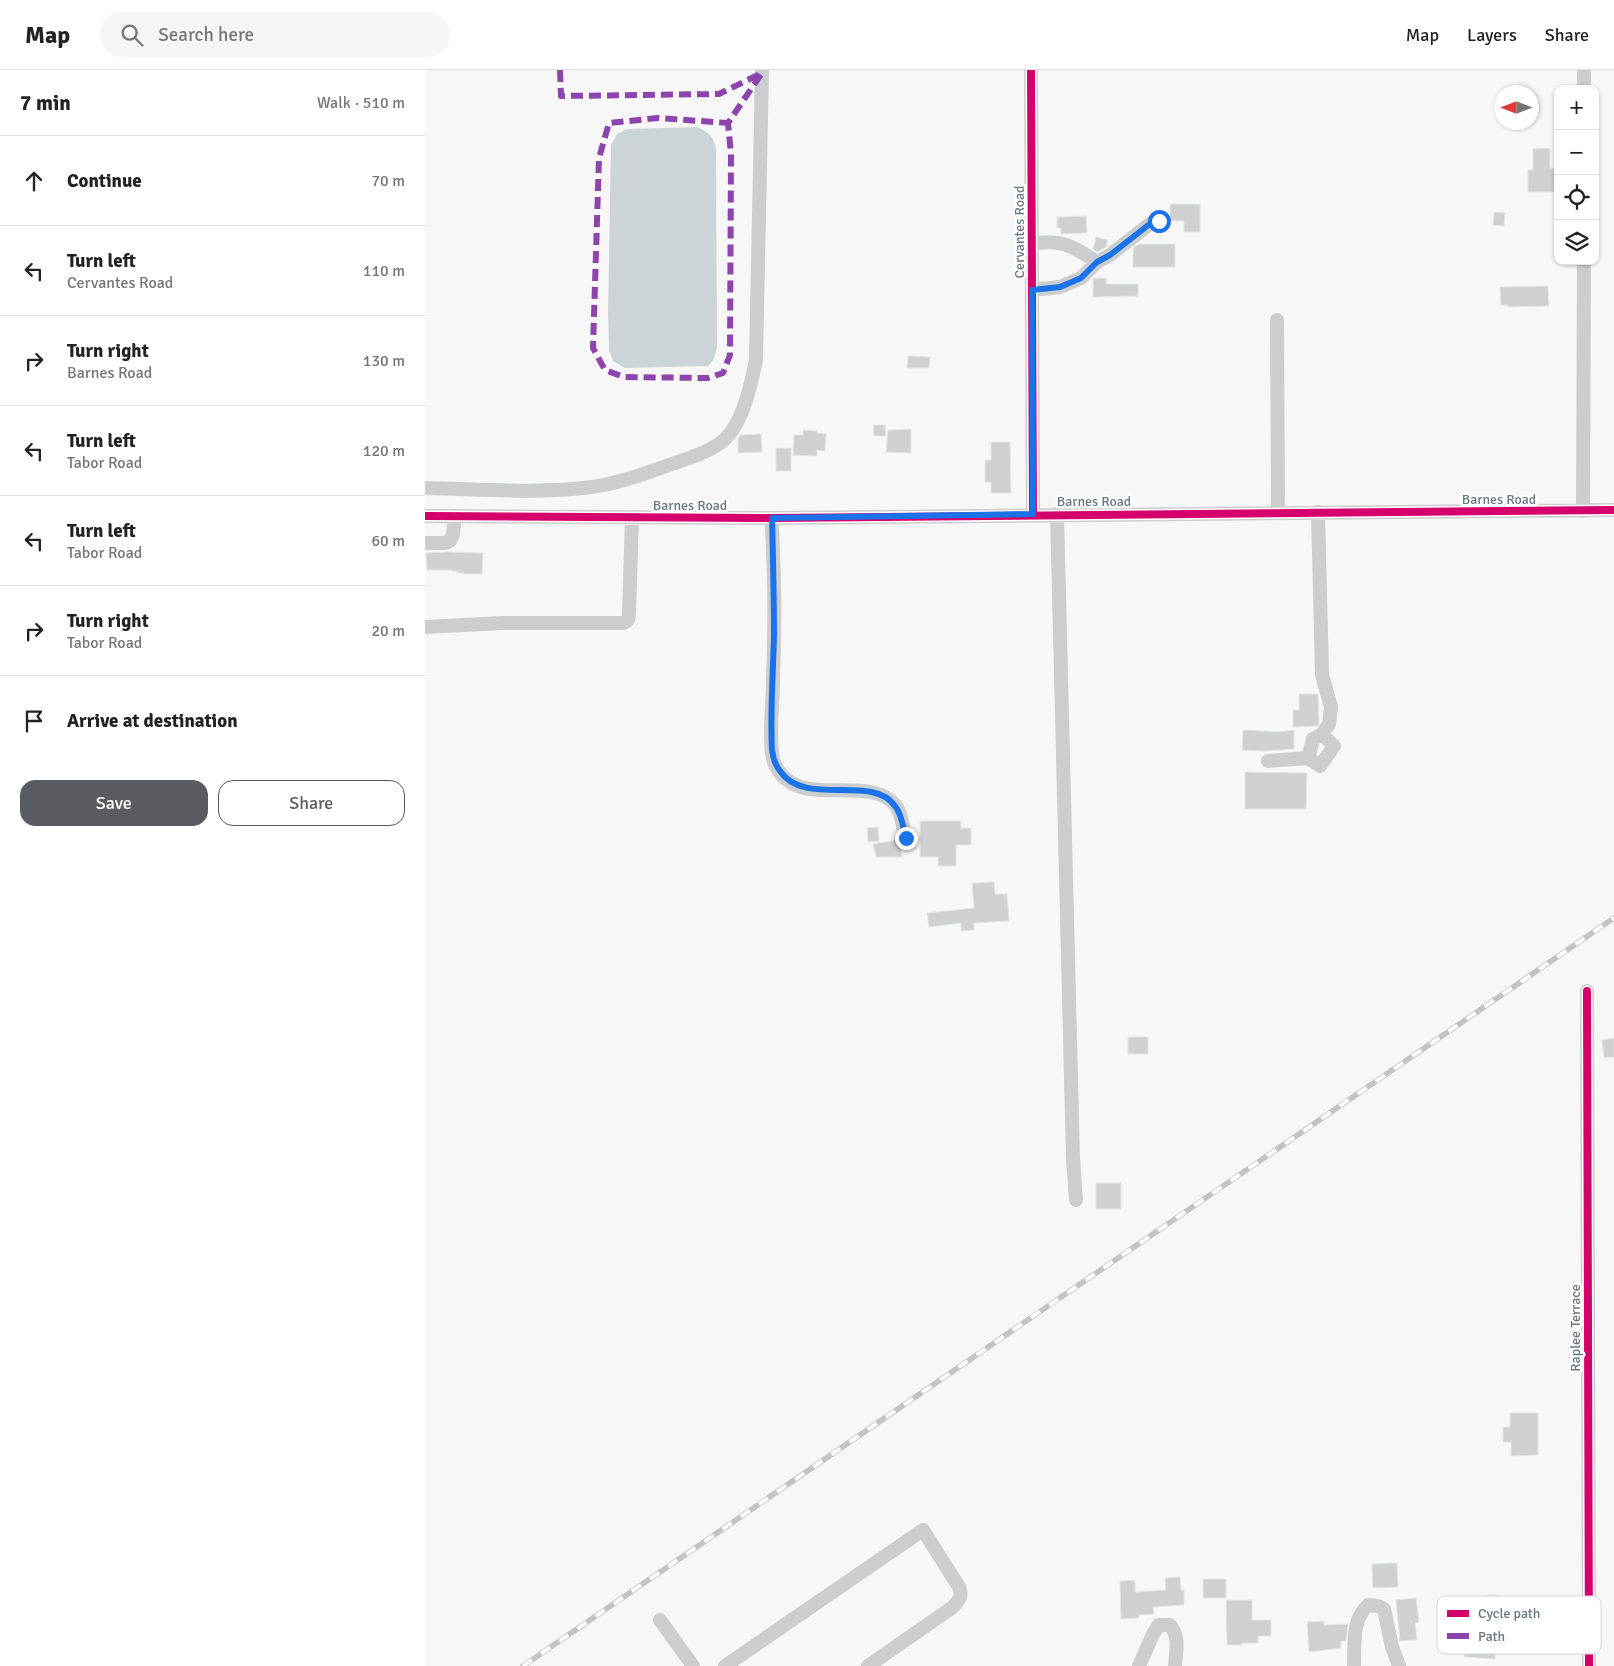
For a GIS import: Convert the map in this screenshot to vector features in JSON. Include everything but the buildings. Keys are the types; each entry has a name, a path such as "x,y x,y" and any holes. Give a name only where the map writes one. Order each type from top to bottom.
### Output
{"street":[{"path":"425,488 533,490 593,487 619,481 686,459 712,448 724,440 733,430 752,380 756,360 762,70"},
{"name":"Cervantes Road","path":"1031,70 1033,514"},
{"path":"1584,70 1584,85"},
{"path":"1032,290 1048,289 1069,284 1081,278 1097,262 1110,255 1151,223 1159,221"},
{"path":"1032,244 1053,242 1068,244 1097,262"},
{"path":"1583,265 1583,510"},
{"path":"1277,320 1278,513"},
{"name":"Barnes Road","path":"425,516 772,518 1033,514 1614,510"},
{"path":"1308,758 1313,739 1322,734 1329,724 1331,707 1322,675 1318,512"},
{"path":"1057,514 1065,780 1066,910 1073,1158 1076,1200"},
{"path":"425,543 445,543 450,541 453,534 455,516"},
{"path":"425,627 502,623 624,623 629,615 632,517"},
{"path":"772,518 774,586 772,736 774,762 787,780 803,787 817,790 870,791 887,798 896,806 906,838"},
{"path":"1268,761 1308,758 1320,766 1334,746 1322,734"},
{"name":"Raplee Terrace","path":"1587,990 1589,1596"},
{"path":"725,1666 923,1530 959,1587 960,1599 953,1607 868,1666"},
{"path":"1354,1666 1357,1619 1368,1605 1379,1606 1384,1610 1391,1647 1399,1666"},
{"path":"661,1620 693,1666"},
{"path":"1139,1666 1159,1625 1170,1625 1174,1630 1177,1639 1175,1666"}],"shaded area":[{"path":"697,127 710,136 716,150 717,347 714,359 708,366 625,368 613,361 609,350 611,145 617,134 627,129"}],"railway":[{"path":"523,1666 1614,918"}],"marked path":[{"path":"560,70 561,96 719,94 762,73 728,123 731,154 730,355 723,373 708,378 624,377 605,370 593,348 599,158 609,123 658,118 728,123"}],"cycle path":[{"path":"1031,70 1033,514"},
{"path":"425,516 772,518 1614,510"},
{"path":"1587,991 1589,1596"},
{"path":"1589,1654 1589,1666"}],"route":[{"path":"906,838 896,806 887,798 870,791 817,790 803,787 787,780 774,762 772,752 774,586 772,518 1033,514 1032,290 1060,287 1081,278 1097,262 1110,255 1151,223 1159,221"}]}
